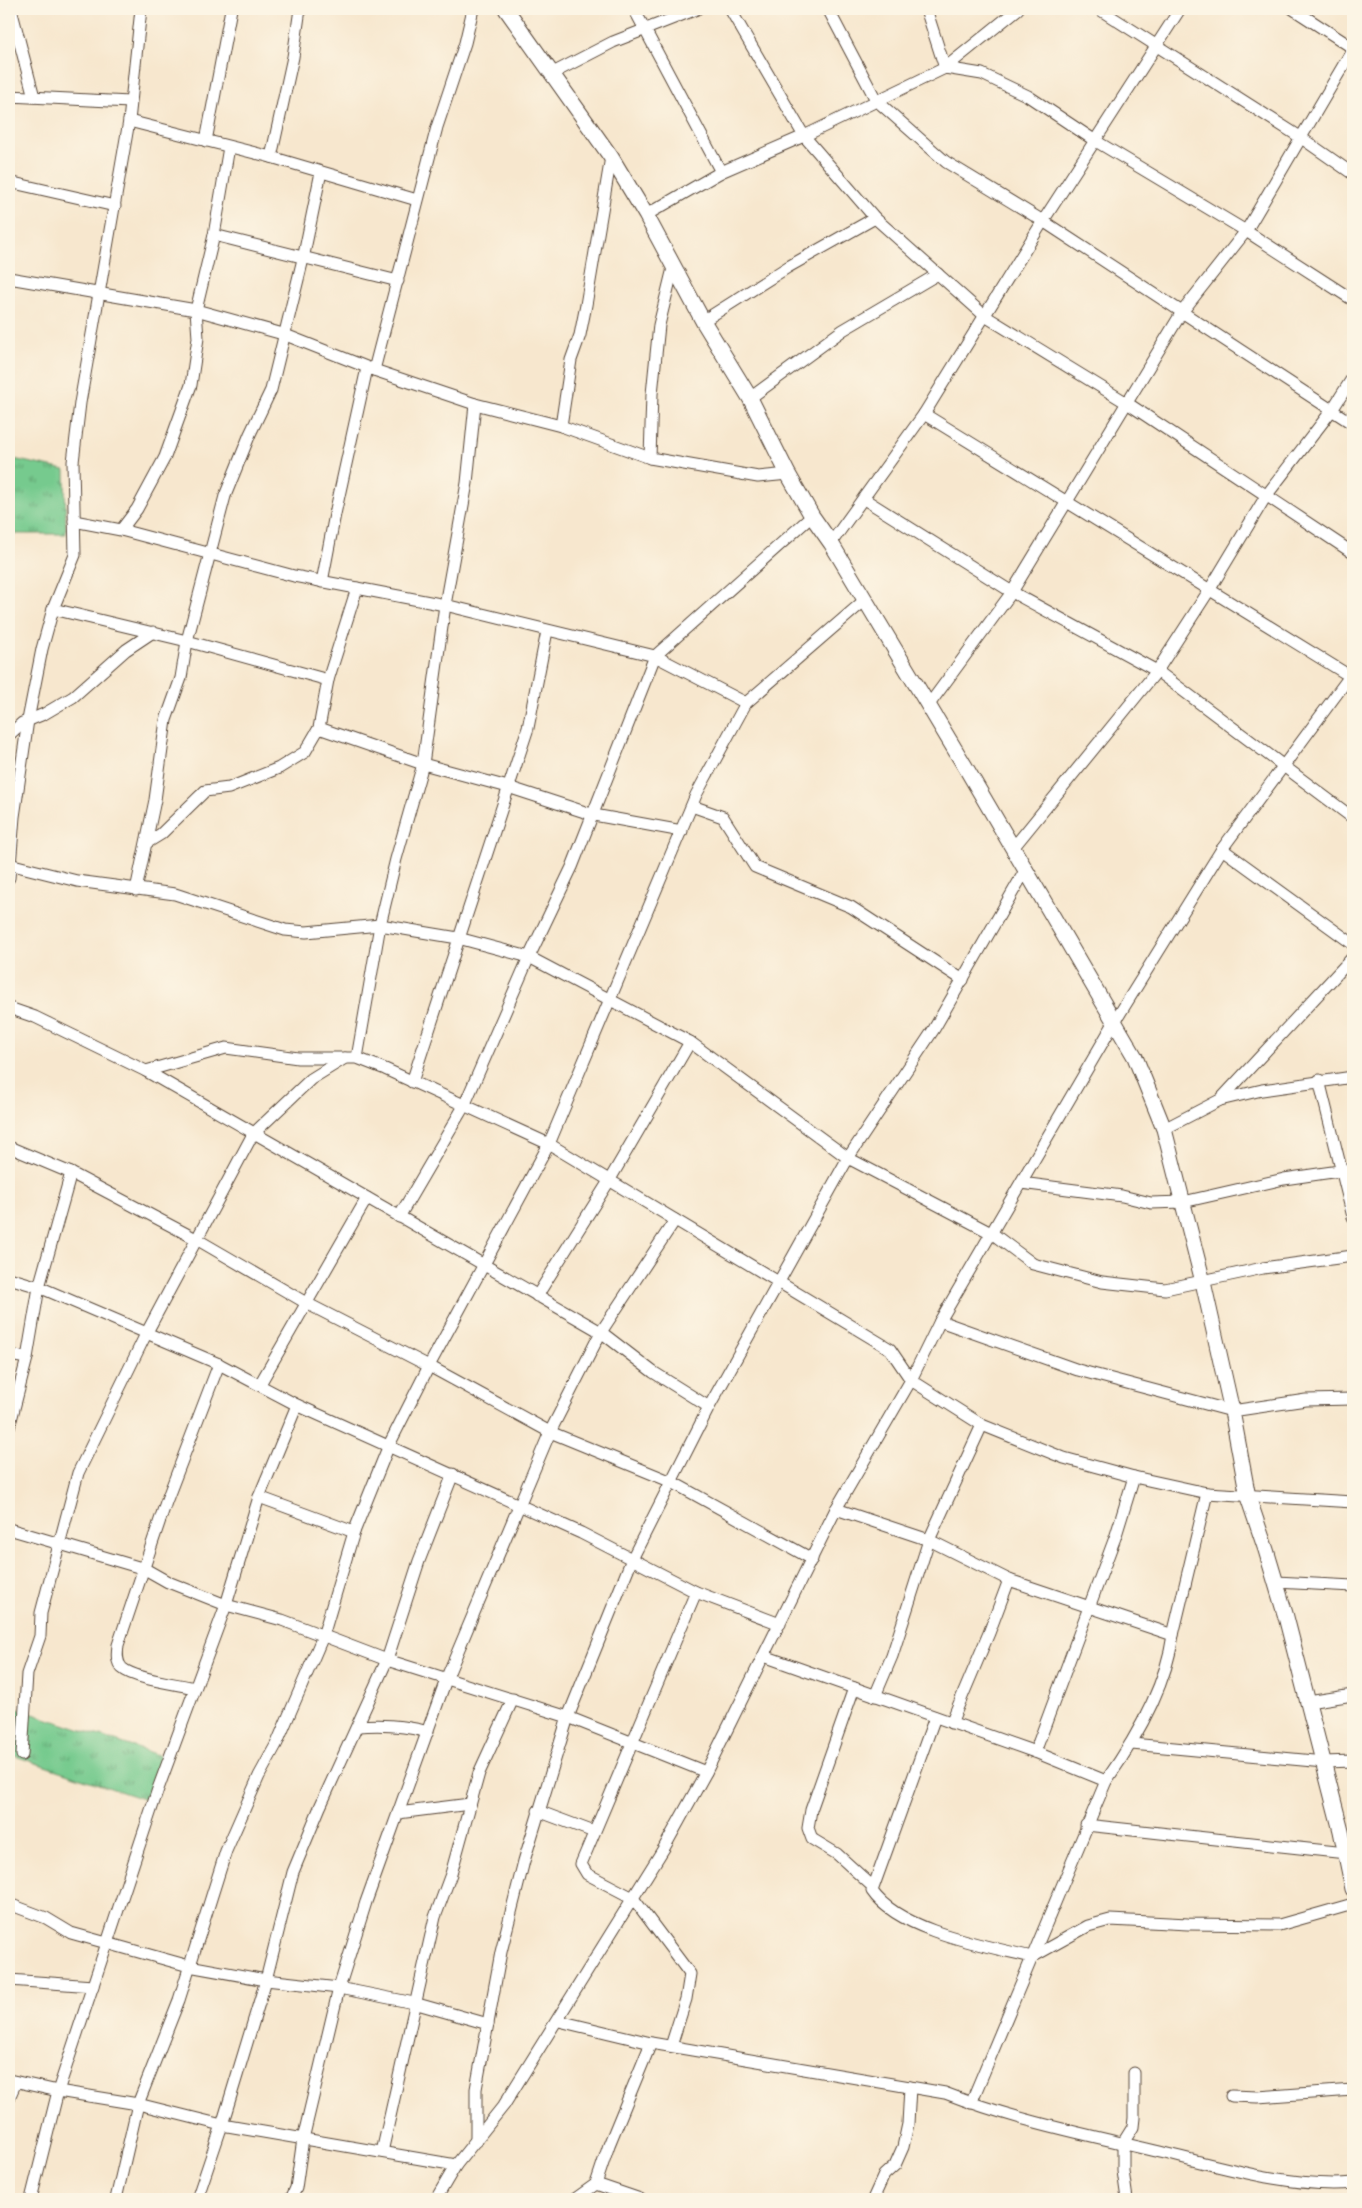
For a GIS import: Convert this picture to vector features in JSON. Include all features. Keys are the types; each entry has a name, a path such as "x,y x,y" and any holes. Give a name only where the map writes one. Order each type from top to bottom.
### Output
{"street":[{"path":"11,9 34,97"},
{"path":"9,878 11,820 42,649 53,609 75,555 74,452 80,403 129,121 141,9"},
{"path":"206,140 231,9"},
{"path":"271,157 300,9"},
{"path":"322,582 335,514 371,369 398,281 437,127 465,43 473,9"},
{"path":"506,9 611,158 646,215 703,321 750,398 788,474 812,516 831,543 1026,869 1135,1057 1164,1129 1203,1282 1232,1411 1248,1497 1276,1582 1324,1762 1347,1831 1346,1853 1353,1889"},
{"path":"634,9 721,172"},
{"path":"551,74 613,42 697,9"},
{"path":"730,9 804,136 875,218 985,316 1128,403 1353,552"},
{"path":"828,9 876,100 946,162 1043,221 1353,424"},
{"path":"926,9 945,68"},
{"path":"646,215 721,172 804,136 945,68 1018,9"},
{"path":"1098,9 1300,137 1353,174"},
{"path":"831,543 924,414 1094,140 1180,9"},
{"path":"928,706 1012,592 1066,500 1128,403 1182,312 1246,232 1353,49 1293,9"},
{"path":"945,68 982,74 1028,96 1094,140 1246,232 1353,300"},
{"path":"9,96 130,102"},
{"path":"129,121 271,157 417,200"},
{"path":"121,530 137,509 165,457 191,385 198,338 196,310 214,235 230,147"},
{"path":"561,426 571,360 580,335 611,158"},
{"path":"136,890 148,842 166,720 181,678 187,641 225,496 250,434 271,390 283,334 303,259 321,172"},
{"path":"9,182 115,206"},
{"path":"703,321 788,267 875,218"},
{"path":"214,235 303,259 398,281"},
{"path":"650,458 652,394 659,325 674,264"},
{"path":"750,398 843,330 938,274"},
{"path":"9,278 38,285 100,292 196,310 283,334 371,369 475,404 561,426 650,458 758,477 788,474"},
{"path":"1013,848 1157,671 1210,589 1266,496 1332,410 1353,377"},
{"path":"22,1755 26,1674 40,1636 41,1614 78,1473 146,1334 198,1240 253,1134 311,1079 351,1058 396,859 423,764 445,605 467,482 475,404"},
{"path":"436,2199 456,2165 504,2105 559,2021 706,1772 836,1508 911,1380 940,1321 1114,1023 1222,849 1352,675 924,414"},
{"path":"864,499 1012,592 1157,671 1353,818"},
{"path":"399,1217 464,1106 529,957 572,867 656,656 812,516"},
{"path":"74,521 121,530 322,582 445,605 656,656 746,703"},
{"path":"148,842 161,834 204,791 229,788 279,768 305,752 319,728 328,680 358,588"},
{"path":"116,2199 138,2104 175,2009 226,1851 259,1776 277,1743 323,1636 354,1532 389,1445 429,1366 484,1267 548,1144 692,806 746,703 865,600"},
{"path":"53,609 153,632 328,680"},
{"path":"412,1082 528,728 547,630"},
{"path":"9,735 28,720 44,714 73,697 106,667 153,632"},
{"path":"319,728 423,764 508,787 594,815 682,831"},
{"path":"692,806 723,817 755,866 852,907 963,980"},
{"path":"1222,849 1353,944"},
{"path":"10,864 78,881 136,890 152,890 192,898 285,930 306,932 380,925 458,938 529,957 690,1042 848,1158 992,1234 1033,1264 1102,1282 1165,1289 1263,1268 1353,1256"},
{"path":"476,2141 476,2089 501,1952 538,1811 568,1717 632,1560 709,1407 780,1283 848,1158 934,1029 1026,869"},
{"path":"1220,1100 1353,956"},
{"path":"9,1008 35,1018 146,1071 484,1267 601,1332 653,1372 709,1407"},
{"path":"537,1296 609,1181 690,1042"},
{"path":"146,1071 226,1048 298,1058 351,1058 412,1082 548,1144 890,1349 911,1380 982,1425 1064,1458 1134,1477 1207,1493 1353,1502"},
{"path":"1164,1129 1220,1100 1319,1080 1353,1077"},
{"path":"1319,1080 1340,1171 1353,1217"},
{"path":"9,1147 71,1173 198,1240 308,1304 429,1366 550,1432 672,1482 812,1559"},
{"path":"1021,1183 1122,1196 1150,1203 1183,1202 1284,1179 1353,1169"},
{"path":"9,1428 27,1358 39,1287 71,1173"},
{"path":"260,1384 308,1304 367,1198"},
{"path":"291,2199 296,2188 303,2139 339,1988 398,1813 447,1677 550,1432 601,1332 675,1220"},
{"path":"9,1278 39,1287 219,1364 297,1404 519,1504 696,1592 780,1624"},
{"path":"940,1321 1078,1370 1232,1411 1306,1400 1353,1399"},
{"path":"9,1355 27,1358"},
{"path":"195,1688 132,1673 121,1667 117,1659 118,1645 166,1502 219,1364"},
{"path":"31,2199 58,2091 158,1789 226,1605 260,1497 297,1404"},
{"path":"875,1696 892,1656 929,1540 982,1425"},
{"path":"197,2199 222,2125 266,1980 293,1872 320,1807 387,1660 419,1561 453,1474"},
{"path":"1035,1752 1088,1605 1116,1535 1134,1477"},
{"path":"970,2102 1086,1825 1106,1782 1132,1744 1170,1658 1173,1635 1207,1493"},
{"path":"260,1497 354,1532"},
{"path":"836,1508 929,1540 1009,1580 1173,1635"},
{"path":"9,1529 144,1569 168,1582 226,1605 282,1620 387,1660 447,1677 568,1717 706,1772"},
{"path":"952,1723 990,1633 1009,1580"},
{"path":"1276,1582 1353,1586"},
{"path":"671,2046 686,2000 690,1974 633,1898 593,1878 583,1870 582,1858 696,1592"},
{"path":"764,1656 1035,1752 1106,1782"},
{"path":"854,1688 811,1810 808,1828 812,1839 837,1854 872,1886"},
{"path":"1308,1702 1353,1695"},
{"path":"382,2152 435,1916 451,1874 479,1773 513,1699"},
{"path":"935,1717 872,1886 872,1891 878,1900 932,1931 949,1938 1032,1957 1088,1926 1110,1920 1188,1924 1279,1925 1353,1904"},
{"path":"358,1726 410,1726 428,1732"},
{"path":"1132,1744 1324,1762 1353,1761"},
{"path":"398,1813 470,1804"},
{"path":"538,1811 594,1832"},
{"path":"1086,1825 1346,1853"},
{"path":"9,1904 46,1918 71,1933 107,1945 189,1966 266,1980 339,1988 414,2003 488,2024"},
{"path":"9,1980 93,1986"},
{"path":"559,2021 651,2043 945,2092 970,2102 1056,2127 1229,2168 1325,2186 1353,2183"},
{"path":"575,2199 596,2184 609,2145 651,2043"},
{"path":"1127,2199 1123,2170 1123,2143 1133,2127 1134,2073"},
{"path":"9,2098 12,2081 58,2091 138,2104 222,2125 456,2165"},
{"path":"873,2199 884,2175 895,2165 903,2147 908,2124 910,2087"},
{"path":"1232,2096 1258,2097 1353,2090"},
{"path":"596,2184 640,2199"}],"green space":[{"path":"9,458 65,470 66,534 9,534"},
{"path":"9,1706 161,1756 149,1801 9,1754"}]}
